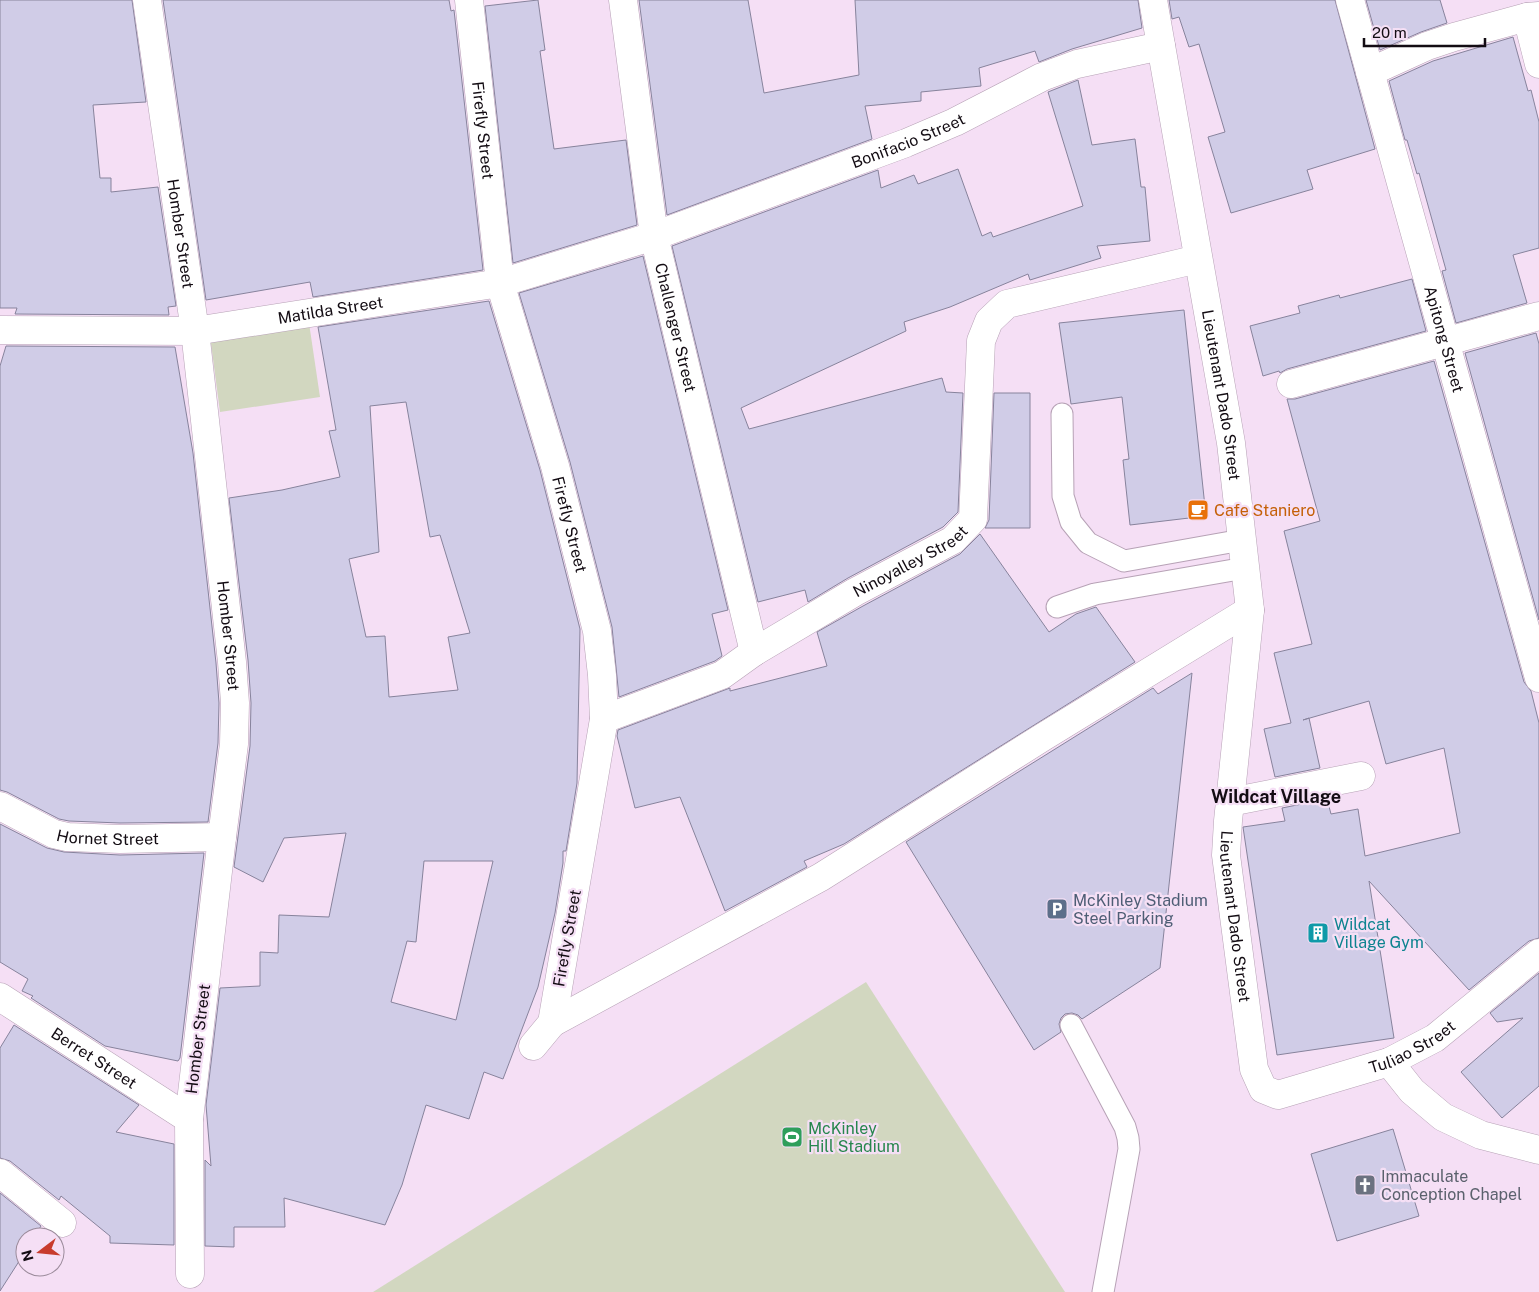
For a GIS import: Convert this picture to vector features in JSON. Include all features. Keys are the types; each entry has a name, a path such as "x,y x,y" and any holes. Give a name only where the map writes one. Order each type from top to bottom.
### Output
{"street":[{"name":"Homber Street","path":"147,0 195,331 235,703 234,744 189,1119 190,1274"},
{"name":"Firefly Street","path":"470,0 500,283 555,466 597,631 602,675 604,719 552,1023 533,1046"},
{"name":"Challenger Street","path":"623,0 654,236 754,652"},
{"name":"Lieutenant Dado Street","path":"1153,0 1231,443 1250,610 1226,855 1254,1070 1264,1089"},
{"name":"Apitong Street","path":"1350,0 1539,678"},
{"path":"1370,72 1427,46 1533,16 1539,64"},
{"name":"Bonifacio Street","path":"654,236 906,143 955,122 1042,77 1077,64 1161,46"},
{"name":"Matilda Street","path":"0,330 195,331 500,283 654,236"},
{"name":"Ninoyalley Street","path":"604,719 722,675 754,652 855,592 953,540 972,519 981,341 989,322 1007,304 1198,259"},
{"path":"1291,384 1539,316"},
{"path":"552,1023 821,877 1026,747 1250,610"},
{"path":"1230,802 1361,776"},
{"name":"Hornet Street","path":"0,806 54,834 67,837 120,839 222,837"},
{"name":"Tuliao Street","path":"1264,1089 1278,1095 1389,1062 1435,1038 1539,953"},
{"name":"Berret Street","path":"0,997 189,1119"},
{"path":"1389,1062 1412,1091 1444,1117 1481,1135 1539,1150"},
{"path":"0,1173 62,1223"}],"lane":[{"path":"1062,414 1062,496 1071,522 1088,543 1124,562 1242,540"},
{"path":"1057,607 1095,594 1245,568"},
{"path":"1072,1025 1125,1127 1128,1138 1129,1149 1103,1292"}],"green space":[{"path":"309,323 320,397 220,412 210,336"},
{"name":"McKinley Hill Stadium","path":"866,982 1065,1292 373,1292"}],"building":[{"path":"0,0 132,0 146,102 93,105 100,178 111,178 111,192 158,187 176,306 168,307 169,315 15,314 17,308 0,308"},
{"path":"163,0 449,0 451,11 454,10 483,270 313,297 310,282 206,300"},
{"path":"538,0 545,50 540,51 554,149 626,140 637,225 513,263 485,6"},
{"path":"639,0 748,0 764,93 859,75 855,0 1138,0 1142,28 1072,49 1039,62 1035,51 979,68 981,86 921,92 921,101 865,106 872,139 667,215"},
{"path":"1169,0 1335,0 1375,149 1307,170 1313,189 1231,213 1208,137 1225,132 1199,44 1189,47 1179,17 1172,19"},
{"path":"1366,0 1440,0 1447,23 1380,50"},
{"path":"1513,37 1528,91 1531,90 1539,122 1539,248 1513,255 1527,303 1456,323 1442,271 1446,270 1419,173 1417,174 1407,140 1405,140 1389,81 1433,61"},
{"path":"1078,80 1092,145 1135,139 1141,187 1145,187 1150,241 1097,246 1101,258 1030,280 1028,274 950,307 904,322 906,331 741,408 749,429 942,378 946,392 963,393 958,512 943,527 848,578 808,602 805,590 758,602 672,246 878,170 881,188 914,175 918,184 958,169 982,236 991,232 993,237 1083,206 1048,92"},
{"path":"643,256 728,610 712,614 722,656 715,661 619,697 612,627 570,462 519,293"},
{"path":"1412,279 1426,331 1287,369 1280,373 1279,371 1263,376 1250,326 1300,313 1298,306 1339,295 1340,298"},
{"path":"489,301 540,470 580,629 577,783 566,851 563,851 563,863 555,913 538,987 503,1079 484,1072 469,1119 426,1105 402,1185 385,1225 284,1198 285,1227 234,1227 234,1247 205,1246 205,1160 211,1166 206,1105 220,988 260,986 260,952 278,953 279,915 329,917 346,833 284,838 263,882 234,867 250,746 251,703 248,660 229,498 282,490 340,477 329,431 336,430 318,327","holes":["406,402 430,537 440,535 470,633 448,637 458,690 389,697 385,636 366,637 349,559 379,552 370,406","424,861 493,861 456,1020 391,1002 407,941 416,942"]},
{"path":"1184,310 1206,516 1130,525 1123,460 1129,459 1122,397 1071,404 1059,323"},
{"path":"1536,333 1539,344 1539,620 1465,353"},
{"path":"6,346 175,347 193,453 219,703 218,743 208,822 120,823 69,821 59,819 0,790 0,366"},
{"path":"1434,361 1524,682 1531,691 1539,723 1539,938 1529,941 1469,990 1369,881 1394,1038 1277,1055 1243,827 1285,821 1282,808 1327,799 1331,814 1358,809 1365,856 1460,833 1444,748 1386,764 1369,701 1309,718 1320,768 1275,777 1264,729 1291,723 1274,653 1312,644 1284,531 1320,521 1287,399 1295,399"},
{"path":"994,393 1030,393 1030,528 985,528 989,520"},
{"path":"980,534 1049,632 1076,614 1096,607 1135,662 844,844 804,861 807,867 725,911 680,797 635,808 617,736 618,730 730,688 730,691 827,666 817,632 960,554"},
{"name":"McKinley Stadium Steel Parking","path":"1192,673 1160,968 1082,1019 1072,1013 1065,1014 1059,1024 1061,1032 1034,1050 906,842 1153,688 1158,694"},
{"path":"0,824 47,848 64,852 120,855 204,853 180,1058 178,1061 105,1046 31,998 33,996 22,991 28,979 0,962"},
{"path":"1539,973 1539,1086 1502,1118 1461,1072 1523,1018 1497,1022 1490,1013"},
{"path":"14,1025 139,1105 116,1132 174,1144 174,1245 110,1243 110,1236 61,1196 59,1200 10,1161 0,1158 0,1048"},
{"name":"Immaculate Conception Chapel","path":"1393,1129 1419,1216 1337,1241 1311,1154"},
{"path":"0,1193 41,1226 15,1227 15,1268 0,1291"}],"place":[{"name":"Cafe Staniero","path":"1198,510"},
{"name":"McKinley Stadium Steel Parking","path":"1057,909"},
{"name":"Wildcat Village Gym","path":"1318,933"},
{"name":"McKinley Hill Stadium","path":"792,1137"},
{"name":"Immaculate Conception Chapel","path":"1365,1185"}],"district":[{"name":"Wildcat Village","path":"1276,796"}]}
